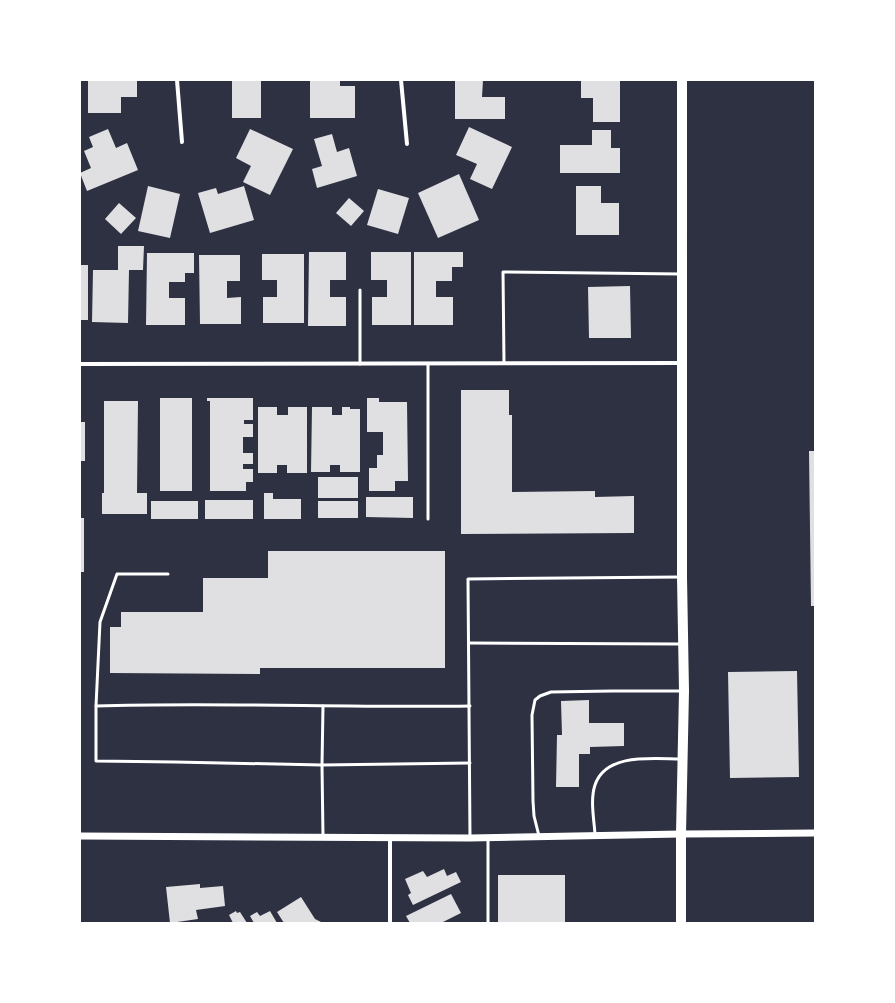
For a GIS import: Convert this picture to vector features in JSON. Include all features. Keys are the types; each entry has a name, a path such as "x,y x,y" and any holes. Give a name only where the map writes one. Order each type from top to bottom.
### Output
{"main road":[{"path":"681,923 684,691 682,577 682,80"}],"street":[{"path":"177,80 182,142"},
{"path":"401,80 407,144"},
{"path":"80,364 683,363"},
{"path":"80,836 470,838 681,834 815,834"},
{"path":"390,837 390,923"}],"lane":[{"path":"504,363 503,272 682,274"},
{"path":"360,290 360,364"},
{"path":"428,364 428,519"},
{"path":"168,574 116,574 100,622 96,706 96,761 322,765 470,764"},
{"path":"470,838 468,579 682,577"},
{"path":"469,643 683,644"},
{"path":"540,836 534,816 533,801 532,715 535,700 540,696 552,692 684,691"},
{"path":"96,706 152,704 470,706"},
{"path":"323,706 323,837"},
{"path":"595,836 593,798 595,785 601,774 611,766 624,761 638,759 683,759"},
{"path":"488,837 488,923"}],"building":[{"path":"137,80 137,97 121,97 121,113 88,113 88,81"},
{"path":"232,80 261,80 261,118 232,118"},
{"path":"310,80 340,80 340,86 355,86 355,118 310,118"},
{"path":"455,80 483,80 482,97 505,97 505,119 455,119"},
{"path":"581,80 620,80 620,122 593,122 593,98 581,98"},
{"path":"469,127 512,147 492,189 470,179 477,164 456,155"},
{"path":"108,129 116,148 127,143 138,170 87,191 80,173 91,168 84,151 93,147 89,137"},
{"path":"250,129 293,149 270,195 243,182 251,166 236,158"},
{"path":"592,130 611,130 611,148 620,148 620,173 560,173 560,145 592,145"},
{"path":"332,134 337,152 349,148 357,176 317,188 312,169 322,166 314,139"},
{"path":"459,174 479,220 438,238 418,193"},
{"path":"148,186 180,194 170,238 138,231"},
{"path":"244,186 254,220 210,233 198,193 216,188 218,194"},
{"path":"576,186 601,186 601,203 619,203 619,235 576,235"},
{"path":"378,189 409,198 398,234 367,225"},
{"path":"349,198 364,211 351,226 336,213"},
{"path":"119,203 136,218 121,234 105,219"},
{"path":"118,246 144,246 143,270 129,270 128,323 92,322 93,270 118,270"},
{"path":"309,252 346,252 346,280 330,280 330,297 346,297 346,326 308,326"},
{"path":"371,252 411,252 411,325 372,325 372,297 387,297 387,280 371,280"},
{"path":"414,252 463,252 463,267 452,267 452,281 436,281 436,297 453,297 453,325 414,325"},
{"path":"147,253 194,253 194,273 185,273 185,282 169,282 169,298 185,298 185,325 146,325"},
{"path":"262,254 304,254 304,323 263,323 263,297 277,297 277,280 262,280"},
{"path":"199,255 240,255 240,281 227,281 227,298 241,297 241,324 200,324"},
{"path":"80,265 88,265 88,320 80,320"},
{"path":"630,286 631,338 589,338 588,287"},
{"path":"461,390 509,390 509,415 512,415 512,492 595,491 595,497 634,496 634,533 461,534"},
{"path":"160,398 192,398 192,491 160,491"},
{"path":"207,398 253,398 253,420 244,420 244,424 253,424 253,437 243,437 243,453 253,453 253,464 243,464 243,469 253,469 253,482 246,482 246,491 210,491 210,401 207,401"},
{"path":"367,398 379,398 379,402 407,402 408,481 395,481 395,491 369,491 369,468 377,468 377,455 383,455 383,432 367,432"},
{"path":"104,401 138,401 137,493 147,493 147,514 102,514 102,493 104,493"},
{"path":"258,407 277,407 277,415 288,415 288,407 307,407 307,473 287,473 287,465 277,465 277,473 258,473"},
{"path":"312,407 332,407 332,415 342,415 342,407 360,409 360,472 340,472 340,465 330,465 330,472 311,472"},
{"path":"80,422 85,422 85,461 80,461"},
{"path":"809,451 815,451 815,606 811,606"},
{"path":"318,477 358,477 358,498 318,498"},
{"path":"264,493 273,493 273,499 301,499 301,519 264,519"},
{"path":"366,497 413,497 413,518 366,517"},
{"path":"205,500 253,500 253,519 205,519"},
{"path":"151,501 198,501 198,519 151,519"},
{"path":"318,501 358,501 358,518 318,518"},
{"path":"80,518 84,518 84,572 80,572"},
{"path":"268,551 445,551 445,668 260,668 260,674 110,673 110,627 121,627 121,612 203,612 203,578 268,578"},
{"path":"797,671 799,777 730,778 728,672"},
{"path":"589,700 589,723 624,723 624,746 590,747 590,754 579,754 579,787 556,787 557,735 562,735 561,701"},
{"path":"444,869 447,876 456,872 461,882 413,905 408,895 411,893 405,879 423,871 427,877"},
{"path":"498,875 565,875 565,923 498,923"},
{"path":"200,884 200,888 223,886 225,906 196,910 198,919 170,923 166,887"},
{"path":"451,894 461,913 441,923 410,923 406,916"},
{"path":"301,897 315,919 323,923 284,923 277,912"},
{"path":"236,911 237,913 240,912 247,923 233,923 229,915"},
{"path":"270,911 277,923 254,923 250,916 257,912 260,916"}]}
